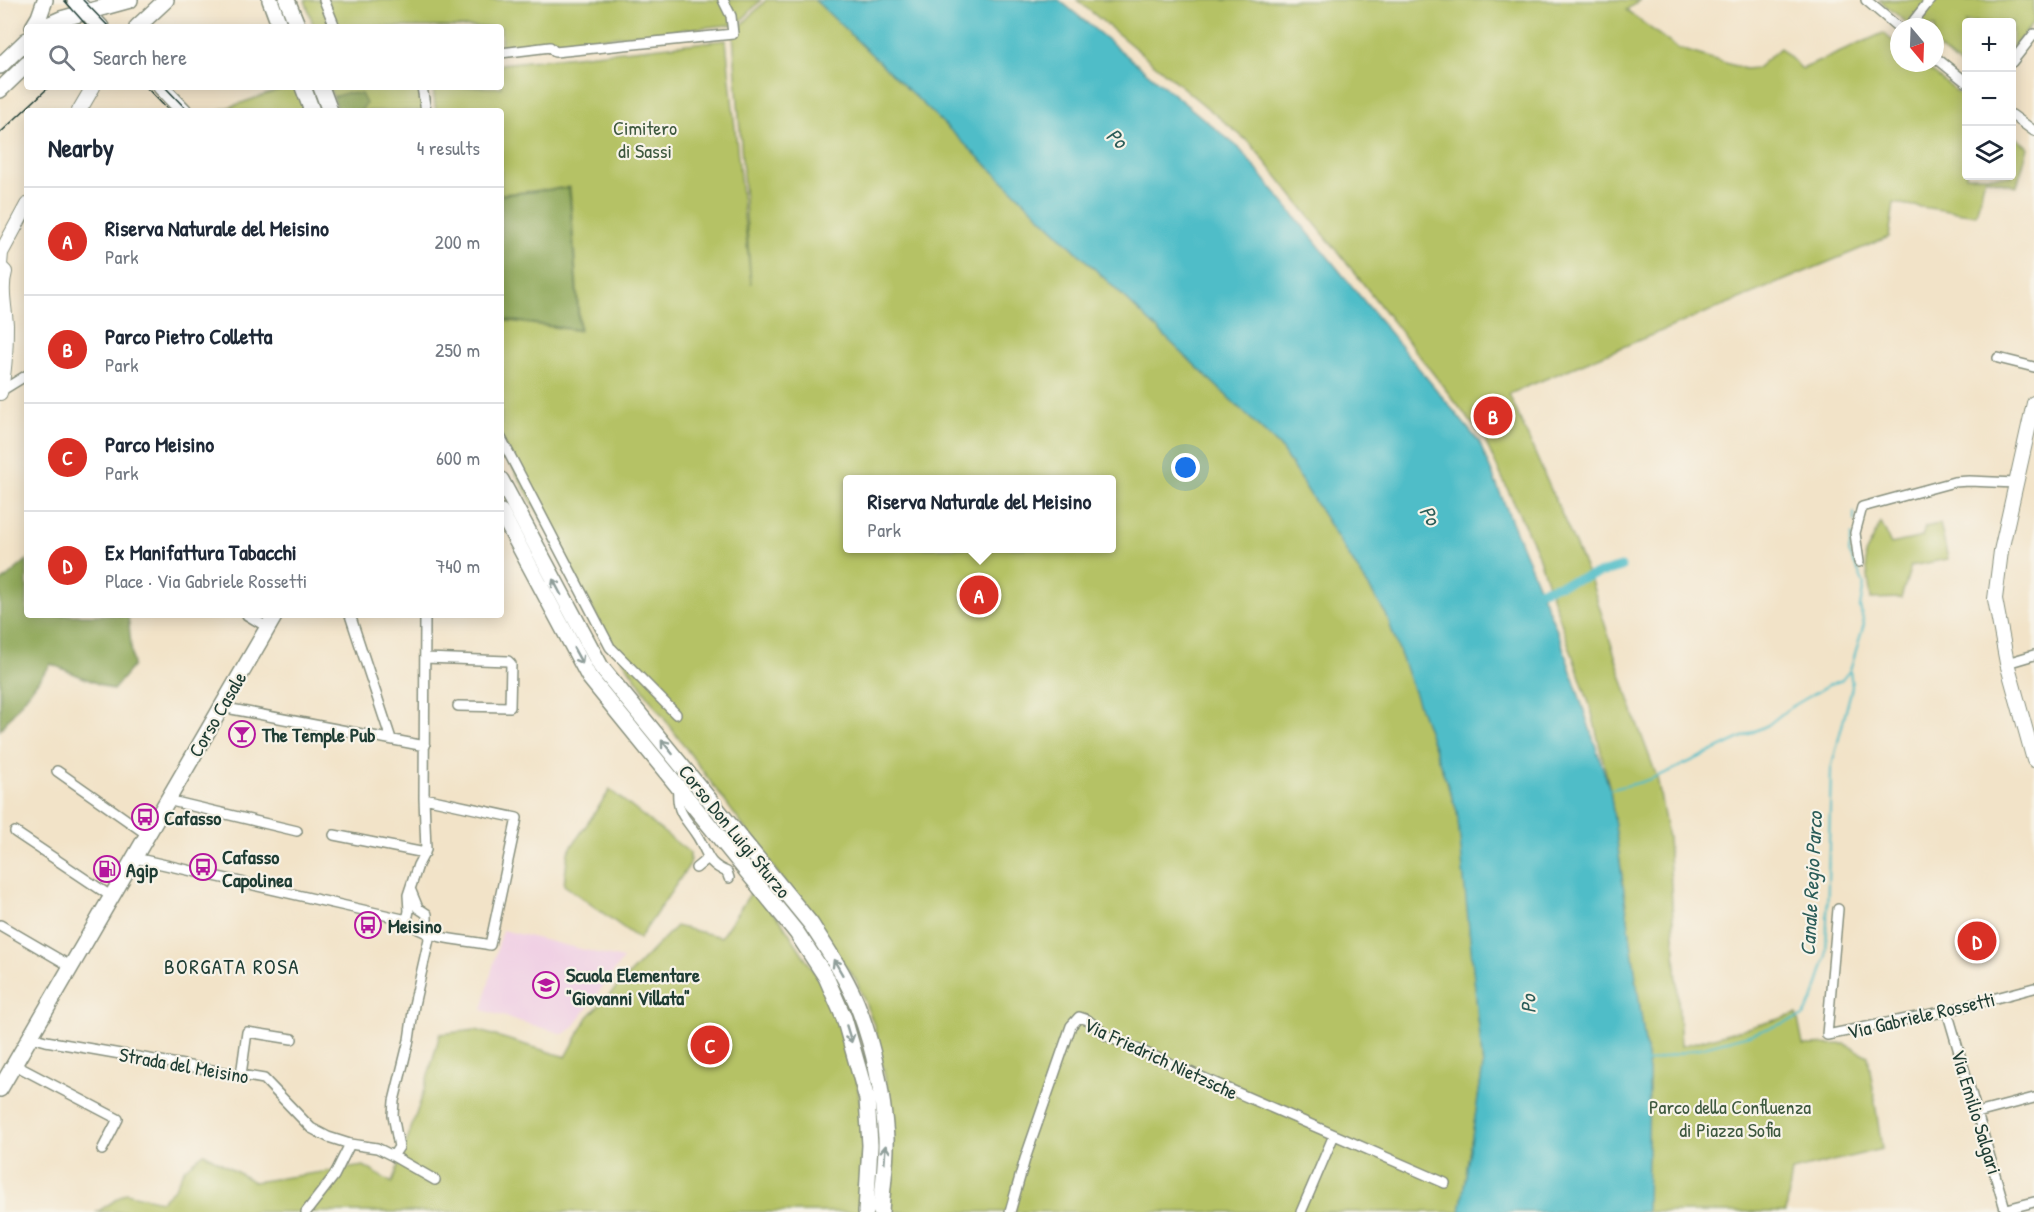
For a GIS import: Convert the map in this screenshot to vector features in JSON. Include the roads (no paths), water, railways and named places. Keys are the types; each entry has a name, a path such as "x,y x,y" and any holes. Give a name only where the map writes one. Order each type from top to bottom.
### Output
{"main road":[{"path":"35,24 45,0"},
{"path":"75,0 98,24"},
{"path":"50,24 130,0"},
{"path":"141,24 166,0"},
{"path":"270,0 279,24"},
{"path":"287,0 297,24"},
{"path":"76,24 87,13"},
{"path":"0,54 24,38"},
{"path":"0,66 24,39"},
{"path":"0,90 24,67"},
{"path":"152,90 169,108"},
{"path":"164,90 181,108"},
{"path":"304,90 311,108"},
{"path":"322,90 329,108"},
{"name":"Corso Don Luigi Sturzo","path":"504,486 601,667 811,924 840,970 860,1011 871,1046 881,1095 886,1140 881,1212"},
{"name":"Corso Don Luigi Sturzo","path":"504,518 589,677 797,933 831,987 844,1018 867,1099 870,1145 866,1212"},
{"name":"Corso Casale","path":"0,1089 271,621"}],"street":[{"path":"324,0 334,24"},
{"path":"504,52 550,47 555,52 733,34 731,16 723,0"},
{"path":"1866,0 1890,20"},
{"path":"1916,18 1930,0"},
{"path":"2016,57 2032,39"},
{"path":"1944,64 1962,79"},
{"path":"81,108 91,90"},
{"path":"422,90 426,108"},
{"path":"2016,118 2034,130"},
{"path":"0,392 5,358 2,253 24,210"},
{"path":"1998,358 2034,367"},
{"path":"0,392 24,377"},
{"path":"2034,403 1995,586 1997,613 2007,663 2034,760"},
{"path":"504,444 610,647 676,714"},
{"path":"1859,562 1855,533 1862,507 1954,482 2016,483"},
{"path":"351,618 391,739"},
{"path":"425,618 425,853 418,865 410,889 411,927 435,937 445,936"},
{"path":"2007,663 2034,655"},
{"path":"425,658 508,661 511,664 510,707 458,706"},
{"path":"221,707 424,746"},
{"path":"57,771 148,835"},
{"path":"678,786 677,802 682,817 698,836 713,865 727,872 729,878"},
{"path":"135,858 411,913 427,914 427,923 435,932 490,945 517,818 424,798"},
{"path":"167,800 297,831"},
{"path":"15,832 112,897"},
{"path":"334,835 425,853"},
{"path":"696,868 708,858"},
{"name":"Via Gabriele Rossetti","path":"1838,909 1827,1035 1947,1011 2034,988"},
{"path":"418,929 427,923"},
{"path":"0,925 72,967"},
{"path":"393,1156 399,1147 393,1115 394,1101 409,1040 429,934"},
{"name":"Via Emilio Salgari","path":"1947,1011 2006,1211"},
{"name":"Via Friedrich Nietzsche","path":"1010,1212 1025,1159 1071,1026 1079,1017 1088,1020 1107,1036 1445,1184"},
{"path":"241,1075 247,1032 292,1039"},
{"name":"Strada del Meisino","path":"31,1037 264,1079 311,1128 328,1137 350,1144 377,1148 435,1180"},
{"path":"15,1065 118,1119 102,1150"},
{"path":"1977,1113 2034,1098"},
{"path":"1301,1212 1334,1135"},
{"path":"306,1212 334,1176 350,1144"},
{"path":"2006,1211 2034,1202"}],"water":[{"name":"Po","path":"815,0 1059,0 1239,148 1479,442 1560,638 1610,790 1649,1072 1647,1212 1460,1212 1483,1067 1457,811 1386,614 1280,447"}],"waterway":[{"name":"Canale Regio Parco","path":"1854,512 1854,521"},
{"name":"Canale Regio Parco","path":"1608,790 1642,782 1668,772 1749,734 1768,725 1788,709 1829,685 1842,680 1850,670 1864,624 1860,607 1864,584 1849,552 1852,535"},
{"path":"1531,593 1621,567"},
{"name":"Canale Regio Parco","path":"1647,1062 1749,1035 1804,1016 1814,998 1826,957 1831,769 1852,687 1850,670"}],"tram line":[{"path":"64,0 85,24"},
{"path":"83,0 106,24"},
{"path":"27,108 46,90"},
{"path":"149,90 166,108"},
{"path":"168,90 185,108"},
{"path":"0,133 24,110"}],"place":[{"name":"Parco Pietro Colletta","path":"1493,416"},
{"name":"Riserva Naturale del Meisino","path":"979,595"},
{"name":"The Temple Pub","path":"242,734"},
{"name":"Cafasso","path":"145,817"},
{"name":"Cafasso Capolinea","path":"203,867"},
{"name":"Agip","path":"107,869"},
{"name":"Meisino","path":"368,925"},
{"name":"Ex Manifattura Tabacchi","path":"1977,941"},
{"name":"Scuola Elementare \"Giovanni Villata\"","path":"546,985"},
{"name":"Parco Meisino","path":"710,1045"}],"district":[{"name":"BORGATA ROSA","path":"232,966"}],"park label":[{"name":"Cimitero di Sassi","path":"645,138"},
{"name":"Parco della Confluenza di Piazza Sofia","path":"1730,1118"}]}
